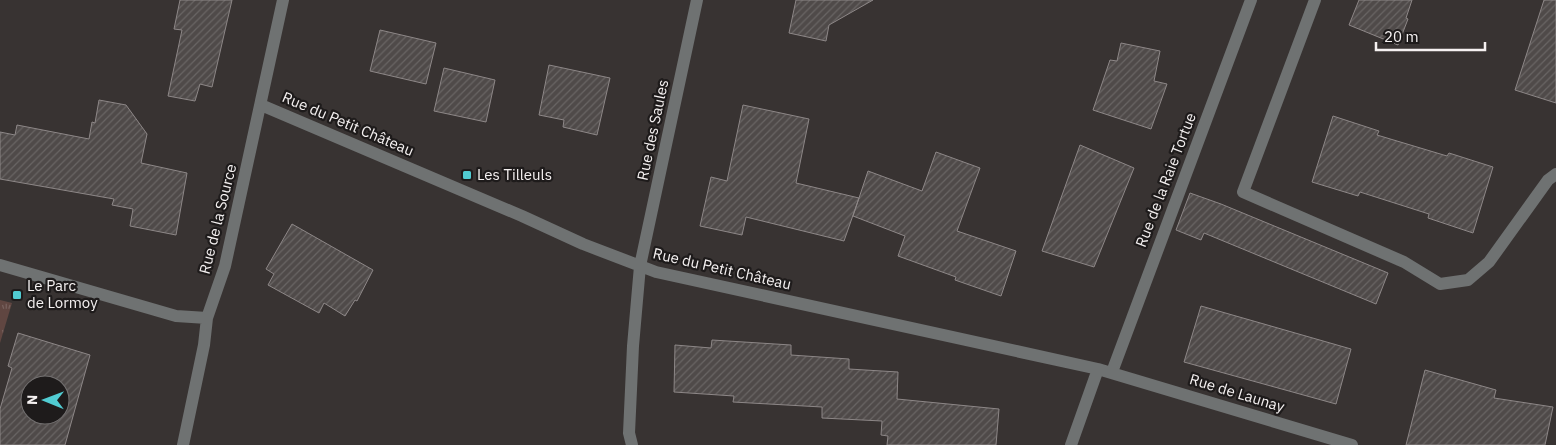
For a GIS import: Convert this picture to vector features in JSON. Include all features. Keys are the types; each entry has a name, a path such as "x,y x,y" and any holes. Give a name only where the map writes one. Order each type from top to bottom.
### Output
{"street":[{"name":"Rue de la Source","path":"183,445 204,345 207,318 225,266 283,0"},
{"name":"Rue des Saules","path":"632,445 629,424 640,266 697,0"},
{"name":"Rue de la Raie Tortue","path":"1112,372 1251,0"},
{"path":"1315,0 1242,192 1404,262 1440,284 1468,280 1489,262 1548,180 1556,174"},
{"name":"Rue du Petit Château","path":"261,104 583,244 656,272 1112,372"},
{"path":"0,265 176,316 207,318"},
{"path":"1071,445 1098,369"},
{"name":"Rue de Launay","path":"1112,372 1352,445"}],"green space":[{"path":"0,300 12,303 0,343"}],"building":[{"path":"180,0 232,0 212,87 200,84 195,101 168,96 182,30 174,29"},
{"path":"796,0 873,0 829,25 826,41 789,33"},
{"path":"1359,0 1412,0 1406,18 1408,19 1398,45 1349,25"},
{"path":"1544,0 1556,0 1556,103 1515,90"},
{"path":"380,30 436,43 426,84 370,71"},
{"path":"1121,43 1160,51 1154,81 1167,84 1151,129 1093,110 1110,60 1117,61"},
{"path":"549,65 610,78 597,135 563,127 564,120 539,115"},
{"path":"444,68 495,80 486,122 434,111"},
{"path":"99,100 126,105 147,134 141,163 187,173 176,235 130,226 133,209 112,205 114,199 0,179 0,132 15,135 17,125 89,139 92,122 95,123"},
{"path":"743,105 809,119 796,183 859,198 844,241 746,217 742,235 700,226 711,177 727,181"},
{"path":"1333,116 1379,131 1377,135 1447,156 1449,153 1493,167 1473,233 1428,218 1429,214 1360,192 1358,196 1312,182"},
{"path":"1080,145 1134,168 1094,267 1042,251"},
{"path":"936,152 980,168 957,231 1016,251 1001,296 955,280 956,277 898,256 905,236 853,216 868,171 922,191"},
{"path":"1190,193 1388,273 1376,304 1204,233 1201,240 1176,230"},
{"path":"292,224 373,270 357,301 355,300 345,316 324,303 319,313 268,285 274,274 266,269"},
{"path":"1201,306 1351,349 1336,404 1184,362"},
{"path":"18,333 90,355 65,445 0,445 0,409 12,368 8,366"},
{"path":"712,340 791,345 791,355 849,359 849,369 898,372 897,399 999,409 996,445 887,445 888,436 881,435 882,421 822,418 822,407 733,402 734,396 674,392 675,345 711,348"},
{"path":"1425,370 1496,390 1494,398 1553,407 1545,445 1406,445"}],"place":[{"name":"Les Tilleuls","path":"467,175"},
{"name":"Le Parc de Lormoy","path":"17,295"}]}
